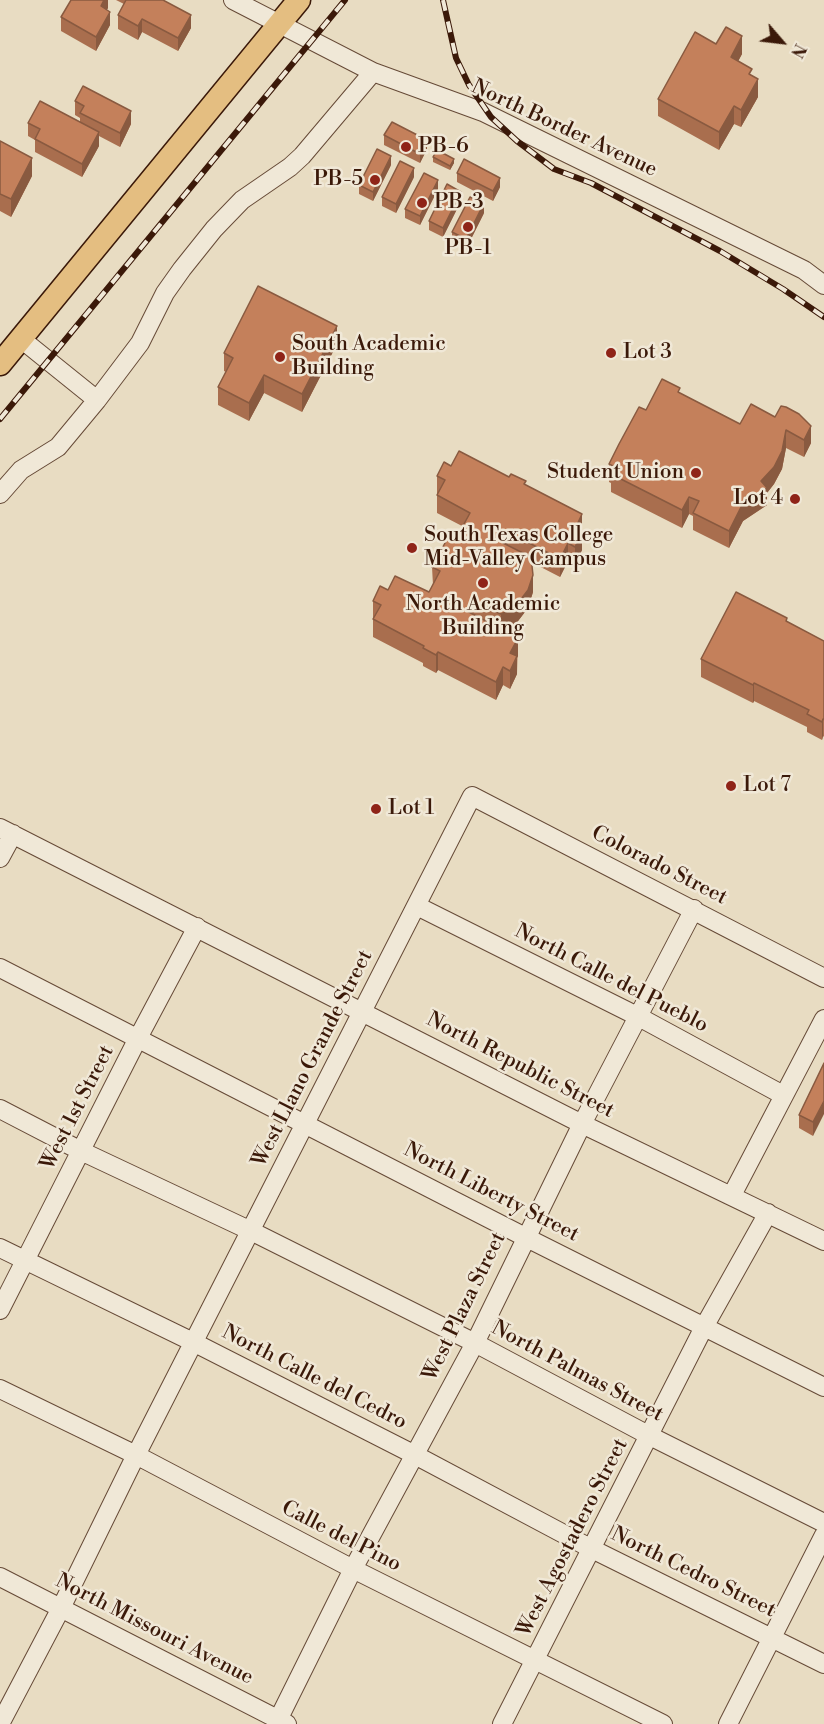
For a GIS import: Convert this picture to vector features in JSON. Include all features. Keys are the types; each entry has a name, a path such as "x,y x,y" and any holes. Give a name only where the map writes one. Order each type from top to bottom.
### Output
{"main road":[{"path":"0,364 299,0"}],"street":[{"name":"North Border Avenue","path":"233,0 374,72 483,112 804,270 824,285"},
{"path":"0,494 21,470 58,447 97,400 140,343 165,293 182,268 214,229 242,200 302,156 374,72"},
{"path":"20,338 97,400"},
{"name":"West Llano Grande Street","path":"136,1455 472,796"},
{"name":"Colorado Street","path":"472,796 824,978"},
{"path":"0,858 6,831"},
{"name":"North Republic Street","path":"6,831 582,1124 824,1241"},
{"name":"North Calle del Pueblo","path":"417,906 639,1017 783,1095"},
{"name":"West Plaza Street","path":"281,1723 353,1569 475,1343 582,1124 694,909"},
{"name":"West 1st Street","path":"0,1310 197,927"},
{"name":"North Liberty Street","path":"0,968 525,1237 824,1387"},
{"path":"732,1195 824,1019"},
{"name":"North Palmas Street","path":"0,1109 81,1151 475,1343 650,1436 824,1523"},
{"name":"West Agostadero Street","path":"502,1724 704,1327 768,1213"},
{"path":"0,1248 193,1342"},
{"name":"North Calle del Cedro","path":"193,1342 415,1455"},
{"name":"Calle del Pino","path":"0,1389 136,1455 353,1569 663,1724"},
{"path":"0,1724 61,1608 136,1455"},
{"name":"North Cedro Street","path":"415,1455 592,1549 824,1664"},
{"path":"728,1724 824,1535"},
{"name":"North Missouri Avenue","path":"0,1577 281,1723"}],"building":[{"path":"71,0 104,0 101,6 110,12 96,37 61,17"},
{"path":"126,0 163,0 191,15 178,38 142,19 138,26 118,15"},
{"path":"726,27 742,36 731,57 752,69 749,74 758,79 741,110 734,106 719,132 658,99 695,32 716,44"},
{"path":"83,86 131,111 120,133 80,113 84,106 75,101"},
{"path":"40,101 99,132 82,164 35,139 40,129 28,123"},
{"path":"392,122 427,140 420,154 384,135"},
{"path":"0,141 32,158 11,199 0,194"},
{"path":"377,149 391,156 373,192 359,185"},
{"path":"437,150 454,159 450,166 433,157"},
{"path":"464,159 500,178 493,191 457,173"},
{"path":"400,161 414,168 396,204 382,197"},
{"path":"424,173 438,180 420,216 405,209"},
{"path":"447,184 461,192 443,228 429,221"},
{"path":"470,197 484,203 466,239 452,232"},
{"name":"South Academic Building","path":"258,286 337,326 302,394 264,375 249,403 218,387 233,358 224,353"},
{"name":"Student Union","path":"662,379 680,388 678,392 740,424 751,404 775,417 781,406 786,407 799,414 811,426 804,440 786,430 782,451 774,467 761,481 767,488 743,503 729,531 693,513 699,501 689,497 682,510 611,474 615,467 609,464 619,444 639,407 646,410"},
{"name":"North Academic Building","path":"459,451 509,477 511,474 526,481 524,484 582,514 575,529 582,532 575,547 568,543 560,559 508,532 503,543 531,557 533,575 528,590 515,607 501,614 472,601 467,611 518,638 510,653 517,656 510,671 503,667 496,682 438,652 436,655 423,648 424,646 373,619 381,605 373,601 380,586 388,590 395,576 429,592 440,571 432,567 452,530 459,533 470,513 437,495 445,480 437,476 444,462 451,466"},
{"path":"736,592 787,618 786,621 824,641 824,719 822,722 807,714 809,710 701,659"},
{"path":"824,1063 824,1101 813,1122 799,1115"}],"railway":[{"path":"0,419 345,0"},
{"path":"443,0 456,58 469,85 491,117 517,141 554,169 591,183 720,251 824,317"}],"place":[{"name":"PB-6","path":"406,147"},
{"name":"PB-5","path":"375,180"},
{"name":"PB-3","path":"422,203"},
{"name":"PB-1","path":"468,227"},
{"name":"Lot 3","path":"611,353"},
{"name":"South Academic Building","path":"280,357"},
{"name":"Student Union","path":"696,473"},
{"name":"Lot 4","path":"795,499"},
{"name":"South Texas College Mid-Valley Campus","path":"412,548"},
{"name":"North Academic Building","path":"483,583"},
{"name":"Lot 7","path":"731,786"},
{"name":"Lot 1","path":"376,809"}]}
